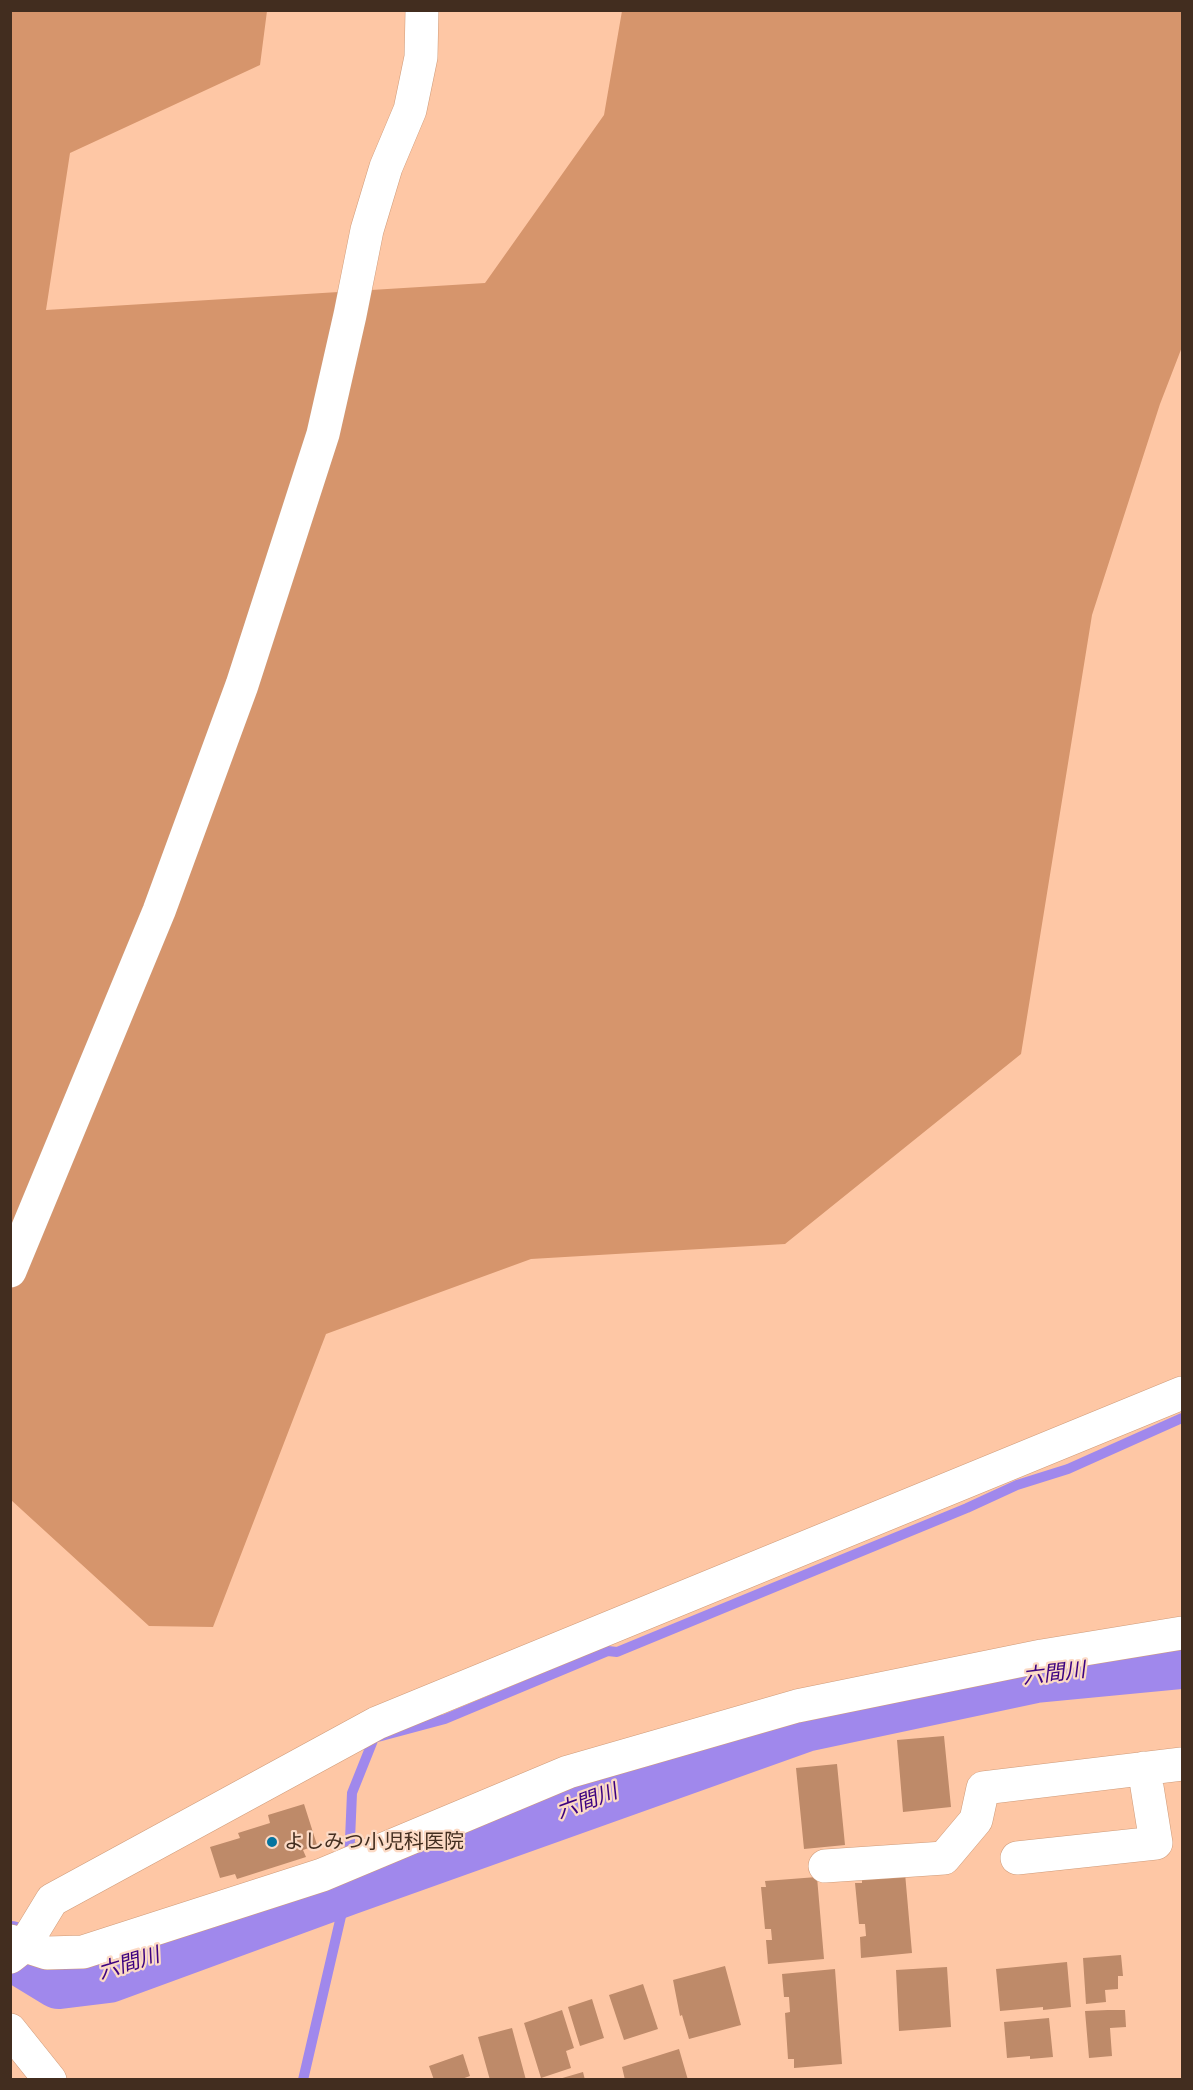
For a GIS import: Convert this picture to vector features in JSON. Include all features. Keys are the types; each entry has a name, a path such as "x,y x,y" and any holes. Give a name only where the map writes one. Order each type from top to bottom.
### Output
{"street":[{"path":"10,1271 159,911 250,662 323,434 367,231 386,167 410,110 421,57 422,10"},
{"path":"1182,1393 377,1722 52,1900 15,1948 47,1953 83,1952 322,1875 568,1772 797,1706 1042,1656 1182,1634"},
{"path":"825,1866 944,1858 976,1820 983,1788 1182,1764"},
{"path":"1017,1858 1156,1843 1144,1768"},
{"path":"10,2030 50,2079"}],"shaded area":[{"path":"10,11 267,11 260,65 70,153 46,310 485,283 604,115 622,11 1182,11 1182,347 1160,404 1092,615 1021,1054 785,1244 531,1259 326,1334 213,1627 149,1626 11,1500"}],"building":[{"path":"944,1736 951,1807 903,1812 897,1740"},
{"path":"837,1764 845,1845 804,1849 796,1768"},
{"name":"よしみつ小児科医院","path":"304,1804 317,1845 303,1850 306,1857 237,1879 235,1874 220,1878 210,1847 240,1838 238,1833 270,1823 268,1815"},
{"path":"905,1873 912,1953 861,1958 860,1937 866,1936 865,1924 859,1924 855,1883 862,1883 862,1877"},
{"path":"817,1877 824,1959 768,1964 766,1940 772,1940 771,1929 765,1929 761,1887 766,1887 765,1881"},
{"path":"1121,1955 1123,1976 1118,1976 1118,1989 1105,1990 1106,2002 1086,2004 1083,1958"},
{"path":"1067,1962 1071,2007 1000,2011 996,1969"},
{"path":"725,1966 741,2025 689,2039 682,2015 680,2016 673,1980"},
{"path":"947,1967 951,2027 899,2031 896,1970"},
{"path":"835,1969 842,2064 794,2068 794,2059 788,2059 785,2013 790,2012 789,1997 784,1997 782,1974"},
{"path":"643,1984 658,2029 624,2040 609,1995"},
{"path":"592,1999 604,2038 580,2046 568,2007"},
{"path":"562,2010 574,2048 566,2051 571,2068 541,2078 524,2023"},
{"path":"1125,2010 1126,2027 1110,2028 1112,2056 1089,2058 1085,2011"},
{"path":"1049,2018 1053,2057 1007,2058 1004,2022"},
{"path":"512,2028 526,2080 490,2080 478,2037"},
{"path":"679,2049 688,2080 625,2080 622,2067"},
{"path":"463,2054 470,2076 459,2080 434,2080 429,2066"},
{"path":"583,2072 585,2080 559,2079"}],"waterway":[{"path":"303,2080 348,1886 352,1793 374,1738 445,1719 608,1651 617,1652 967,1508 1017,1485 1068,1469 1182,1418"},
{"name":"六間川","path":"10,1950 59,1980 108,1974 805,1723 1036,1674 1182,1660"}],"place":[{"name":"よしみつ小児科医院","path":"272,1842"}]}
